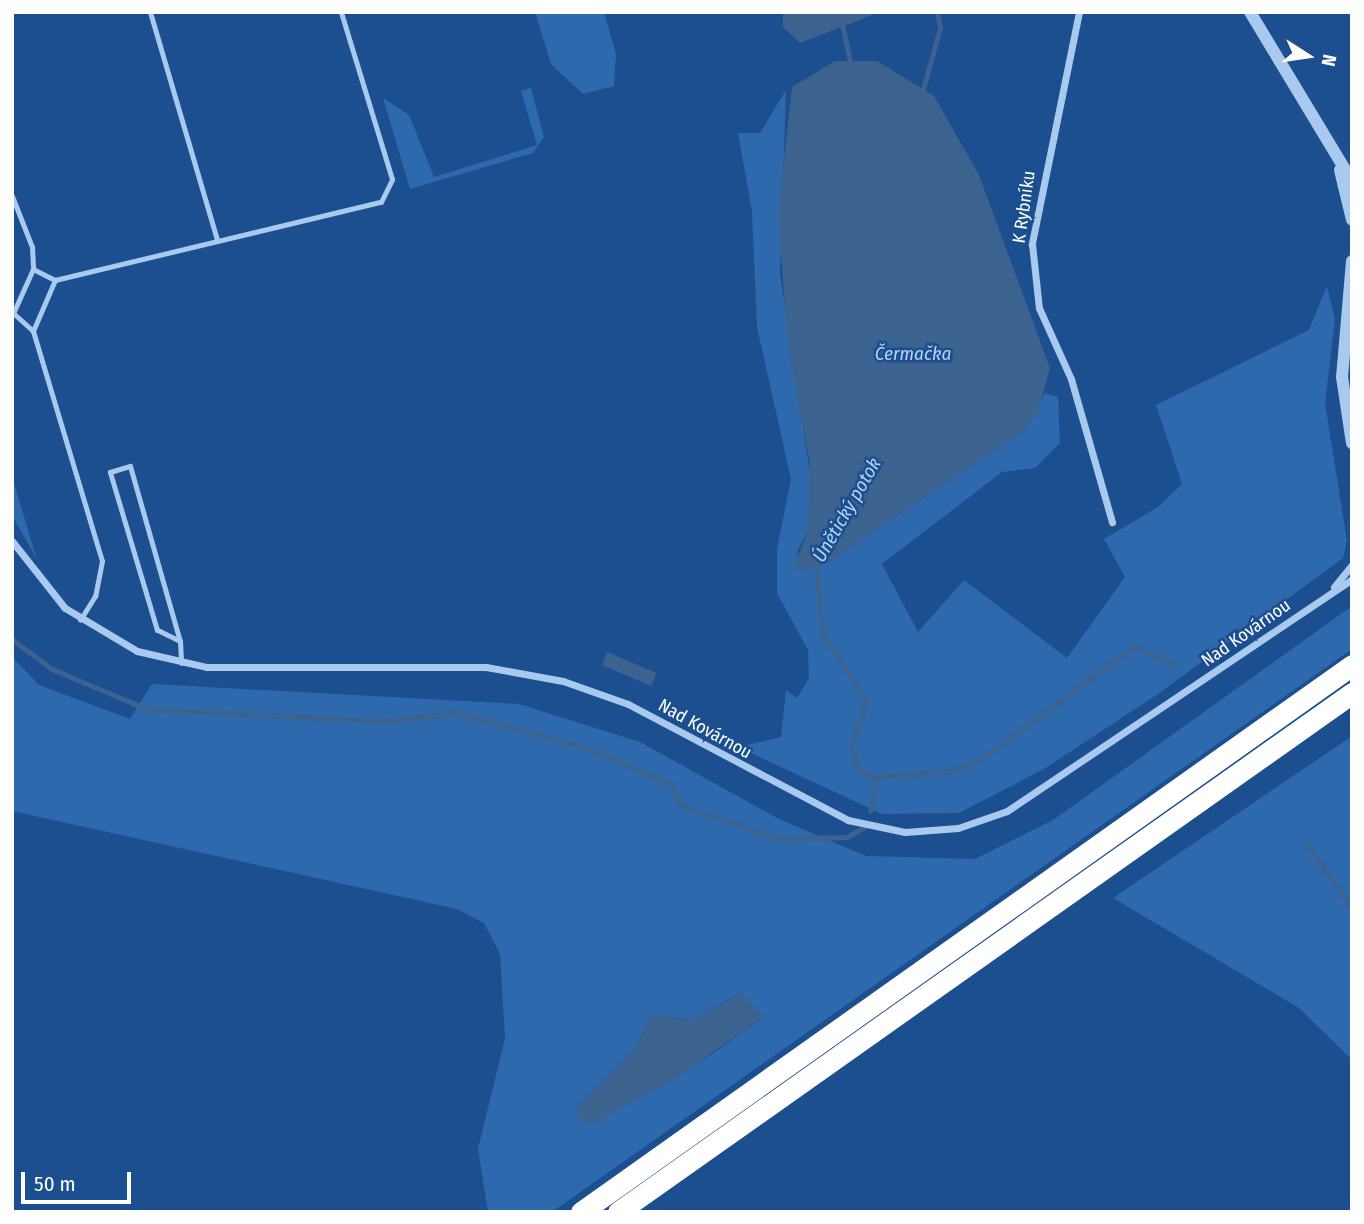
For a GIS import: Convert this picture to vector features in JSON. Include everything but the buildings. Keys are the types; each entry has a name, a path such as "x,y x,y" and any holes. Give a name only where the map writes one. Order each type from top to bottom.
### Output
{"highway":[{"path":"581,1212 1352,665"},
{"path":"618,1212 1352,693"}],"street":[{"name":"K Rybníku","path":"1079,12 1032,244 1039,308 1071,379 1112,522"},
{"path":"1250,12 1352,181"},
{"path":"1335,153 1352,220"},
{"path":"1352,261 1342,352 1352,443"},
{"path":"1342,352 1352,318"},
{"name":"Nad Kovárnou","path":"12,541 39,580 80,620 121,645 181,663 521,671 628,704 848,820 937,831 1007,811 1051,786 1352,579"},
{"path":"1327,596 1352,565"}],"lane":[{"path":"150,12 217,240"},
{"path":"33,269 55,280 217,240 369,208 387,194 392,178 341,12"},
{"path":"12,196 32,247 33,269 13,311 33,331 102,561 99,585 80,620"},
{"path":"33,331 55,280"},
{"path":"180,641 157,630 110,472 130,466 180,641 181,663"}],"shaded area":[{"path":"535,12 604,12 616,54 614,86 583,94 551,64"},
{"path":"531,88 544,137 533,153 410,189 383,98 409,115 434,177 537,145 521,91"},
{"path":"786,90 780,274 812,485 808,531 797,551 801,572 828,562 1025,430 1045,393 1058,397 1060,443 1035,468 1002,472 882,564 918,632 964,580 1067,658 1125,577 1104,539 1158,507 1182,484 1156,405 1309,330 1327,286 1335,319 1325,403 1347,541 1343,558 1158,694 1044,769 959,813 882,814 738,747 781,737 786,690 797,698 809,678 808,650 777,593 777,549 791,479 757,327 752,212 738,133 760,133"},
{"path":"12,476 37,560 12,515"},
{"path":"1352,606 1352,649 552,1212 488,1212 478,1149 505,1038 500,954 484,923 457,909 12,811 12,657 39,685 130,719 152,684 519,704 640,742 779,819 866,856 975,859 1053,820","holes":["740,993 763,1017 705,1059 575,1109 635,1049 651,1015 693,1020"]},
{"path":"1352,736 1352,1060 1299,1008 1113,898"}],"water":[{"path":"783,12 880,12 800,43 783,27"},
{"name":"Čermačka","path":"835,61 877,61 934,96 979,175 1050,368 1038,412 1025,430 828,562 801,572 794,566 808,531 810,463 788,346 778,214 792,87"},
{"path":"607,652 657,673 651,686 602,665"},
{"path":"741,993 764,1016 672,1081 589,1125 580,1120 575,1109 635,1049 651,1015 693,1020"}],"waterway":[{"path":"922,93 940,28 937,12"},
{"name":"Únětický potok","path":"843,26 851,64"},
{"name":"Únětický potok","path":"817,563 822,633 867,701 852,745 856,766 870,777 951,771 980,760 1134,646 1174,664"},
{"path":"12,639 52,669 147,709 387,721 456,713 575,744 672,784 681,805 778,839 847,837 866,826"},
{"path":"870,811 878,778"},
{"name":"Únětický potok","path":"1308,844 1352,908"}]}
